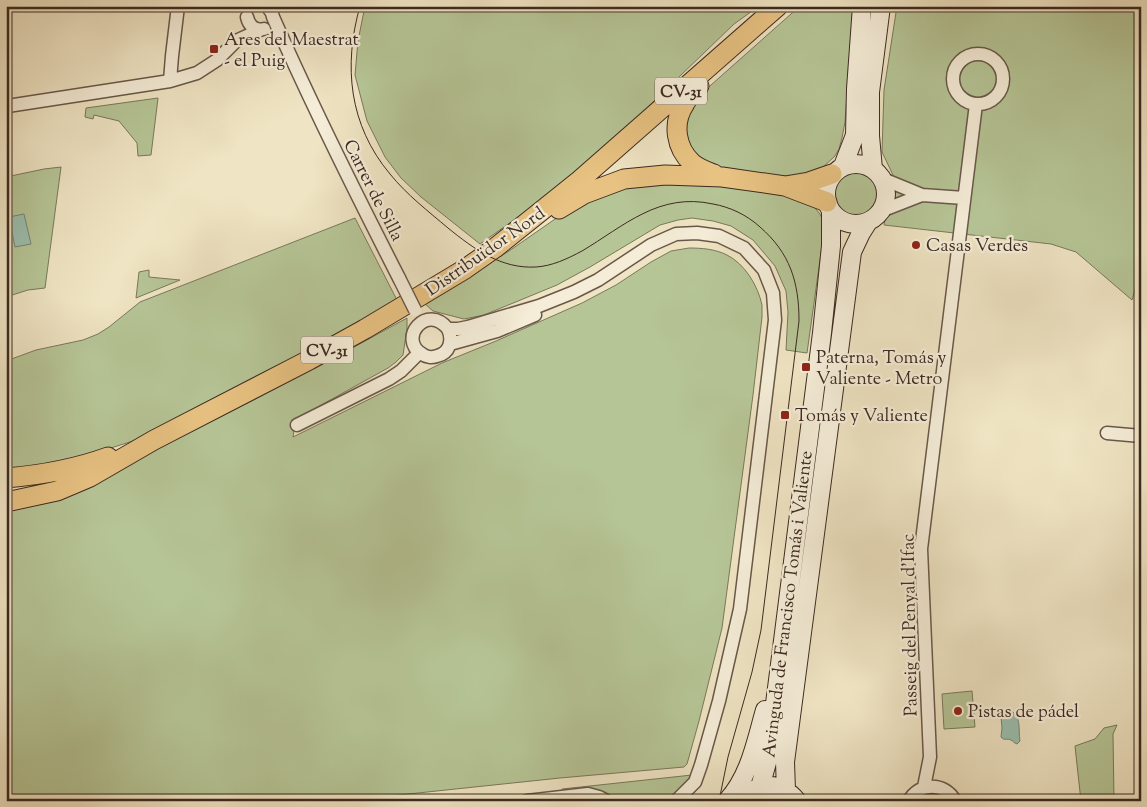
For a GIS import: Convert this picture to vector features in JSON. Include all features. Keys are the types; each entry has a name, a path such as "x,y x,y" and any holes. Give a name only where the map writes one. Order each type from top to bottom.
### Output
{"main road":[{"path":"722,177 702,170 692,163 683,151 677,138 676,126 684,104 707,78 735,34 749,18 755,6"},
{"name":"Distribuïdor Nord","path":"6,502 57,491 90,477 154,440 310,360 427,292 494,248 580,180 778,6"},
{"path":"829,207 826,193 827,183 838,170 855,135 862,6"},
{"path":"494,248 517,240 584,194 624,179 665,175 722,177 785,186 829,207 837,217 844,222 852,224 860,224 875,216 886,200 886,189 878,174 870,136 870,92 881,6"},
{"path":"785,186 809,182 850,164 866,165 878,174"},
{"name":"Avinguda de Francisco Tomás i Valiente","path":"760,787 768,759 823,324 831,246 829,207"},
{"name":"Avinguda de Francisco Tomás i Valiente","path":"792,796 785,762 852,252 861,233 875,216"},
{"name":"Distribuïdor Nord","path":"6,478 46,473 92,463 154,440"},
{"path":"727,801 747,769 755,746 784,626"},
{"path":"742,801 750,792 760,787 769,786 778,787 792,796"}],"street":[{"path":"170,81 178,6"},
{"path":"236,41 249,10"},
{"name":"Carrer de Silla","path":"249,10 248,22 250,26 261,30 275,41 302,85"},
{"path":"6,107 170,81 197,73 217,60 236,41 269,25 270,10"},
{"name":"Carrer de Silla","path":"270,10 302,85 364,212 415,310 416,322 414,330"},
{"path":"971,54 980,54 996,60 1004,76 999,94 993,100 985,104 976,104 967,102 960,97 953,81 957,65 963,58 971,54"},
{"name":"Passeig del Penyal d'Ifac","path":"924,787 930,757 921,549 976,104"},
{"path":"878,174 922,195 964,198"},
{"path":"875,216 922,195"},
{"path":"450,344 497,331 540,312 598,280 651,245 676,234 697,232 718,236 744,248 764,270 773,293 775,320 740,609 719,701 701,765 695,782 676,801"},
{"path":"448,329 458,329 495,320 539,306 574,292"},
{"name":"Carrer de Silla","path":"415,310 428,319"},
{"path":"428,319 440,320 448,329 451,339 450,344 442,354 431,357 425,356 415,348 413,342 414,330 422,321 428,319"},
{"path":"297,425 389,379 401,371 419,352"},
{"path":"1107,433 1141,436"},
{"path":"908,800 924,787 932,786 940,787 948,792 955,801"},
{"path":"527,801 588,794 606,801"}],"shaded area":[{"path":"365,6 759,6 734,24 624,130 542,200 480,244 421,197 401,178 385,157 367,121 355,75 358,41"},
{"path":"800,6 853,6 845,122 839,149 835,156 821,169 803,178 715,169 686,150 683,119 702,93"},
{"path":"897,6 1141,6 1141,270 1132,300 1076,252 1051,244 884,225 893,175 882,152 884,90"},
{"path":"158,98 151,155 138,156 137,143 119,121 94,115 93,119 85,117 86,108"},
{"path":"61,167 45,288 28,290 6,297 6,177"},
{"path":"856,169 865,171 873,176 878,184 880,193 878,202 873,210 865,215 856,217 847,215 839,210 834,202 832,193 834,184 839,176 847,171"},
{"path":"669,179 784,192 809,202 820,214 824,231 807,353 786,350 788,312 786,291 775,266 753,240 731,226 692,218 660,225 557,285 484,315 464,319 433,311 425,304 509,251 581,201 598,194"},
{"path":"24,214 31,244 15,247 9,217"},
{"path":"355,218 398,302 362,325 139,439 61,464 6,473 6,361 36,350 83,340 98,334 140,302"},
{"path":"689,248 718,251 740,264 750,276 757,290 762,305 762,317 722,628 699,721 687,764 684,767 342,801 6,801 6,510 149,453 314,369 407,318 403,355 388,368 296,419 293,437 442,363 582,303 616,285 671,251"},
{"path":"149,270 149,277 180,280 136,298 139,272"},
{"name":"Pistas de pádel","path":"972,691 975,727 944,729 942,694"},
{"path":"1010,710 1016,716 1019,724 1020,741 1017,744 1001,737 1001,717 1005,711"},
{"path":"1117,725 1113,734 1114,801 1081,801 1075,746 1095,739 1104,728"},
{"path":"692,775 671,798 665,800 643,796 620,800 605,792 592,789 562,792 562,789"},
{"path":"927,792 939,793 948,801 916,801"}],"tram line":[{"path":"360,6 355,28 351,73 353,94 366,136 376,155 403,189 448,228 478,250 511,265 523,267 548,265 582,251 628,222 659,207 676,203 694,202 726,207 750,219 779,247 791,269 795,281 799,321 761,630 752,672 728,757 719,801"}],"place":[{"name":"Ares del Maestrat - el Puig","path":"214,49"},
{"name":"Casas Verdes","path":"916,245"},
{"name":"Paterna, Tomás y Valiente - Metro","path":"806,367"},
{"name":"Tomás y Valiente","path":"785,415"},
{"name":"Pistas de pádel","path":"958,711"}]}
